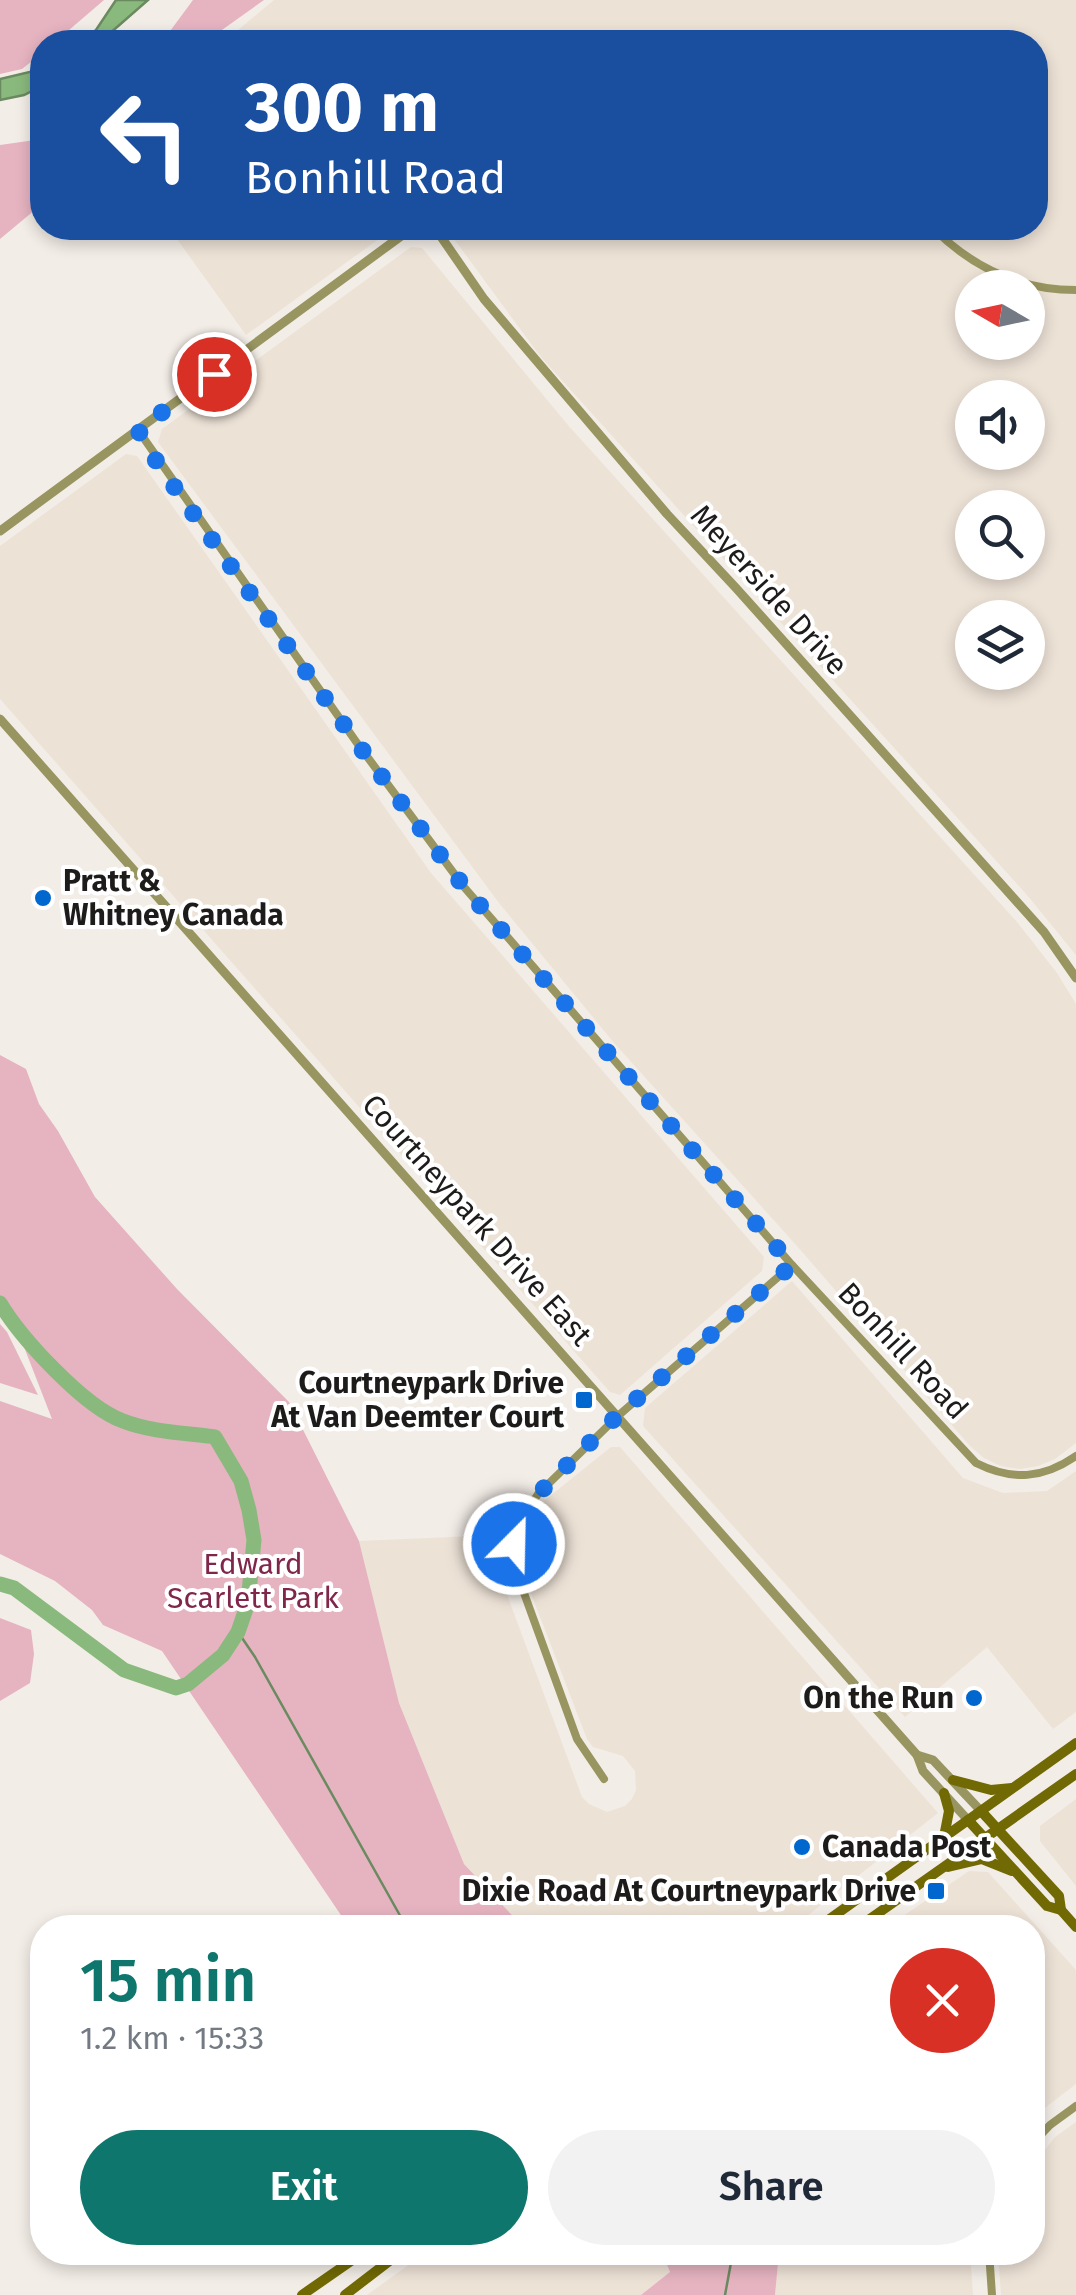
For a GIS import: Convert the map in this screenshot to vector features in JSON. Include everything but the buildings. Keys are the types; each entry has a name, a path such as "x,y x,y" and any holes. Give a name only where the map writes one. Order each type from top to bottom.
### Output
{"main road":[{"path":"836,1915 1076,1743"},
{"path":"875,1915 1076,1774"},
{"path":"953,1780 992,1790 1013,1788"},
{"path":"943,1838 949,1812 944,1793"},
{"path":"1019,1854 1014,1835 1026,1809"},
{"name":"Courtneypark Drive East","path":"981,1811 1059,1896 1061,1910"},
{"name":"Courtneypark Drive East","path":"968,1820 1047,1906 1061,1910 1076,1927"},
{"path":"936,1871 982,1859 1018,1874"},
{"path":"302,2295 345,2265"},
{"path":"345,2295 383,2265"}],"street":[{"path":"0,531 396,240"},
{"name":"Meyerside Drive","path":"443,240 484,299 549,378 666,514 1044,932 1076,978"},
{"path":"946,240 983,268 1046,290 1076,290"},
{"name":"Bonhill Road","path":"138,430 357,743 464,887 792,1265 976,1463 997,1474 1017,1477 1060,1467 1076,1456"},
{"name":"Courtneypark Drive East","path":"0,719 918,1755 923,1770 968,1820"},
{"path":"604,1779 576,1739 514,1565 518,1526 538,1494 618,1415 792,1265"},
{"name":"Courtneypark Drive East","path":"918,1755 933,1760 981,1811"},
{"path":"1045,2130 1076,2106"},
{"path":"990,2265 992,2295"}],"shaded area":[{"path":"116,0 148,0 114,30 96,30"},
{"path":"274,0 1076,0 1076,955 1027,895 540,356 455,240 1048,240 1048,30 238,30"},
{"path":"30,72 30,92 0,100 0,79"},
{"path":"178,240 377,240 246,335"},
{"path":"411,247 422,248 567,424 1017,922 1076,1004 1076,1443 1055,1459 1020,1469 1001,1466 970,1446 615,1044 499,903 158,442 162,429"},
{"path":"126,454 137,456 431,873 764,1257 762,1271 620,1395 610,1392 0,699 0,546"},
{"path":"792,1281 963,1478 1003,1493 1047,1491 1076,1471 1076,1712 1053,1729 987,1647 905,1717 643,1426 645,1408"},
{"path":"611,1447 620,1447 938,1813 808,1915 512,1915 464,1864 399,1703 359,1541 496,1535 502,1581 582,1797 607,1812 632,1799 636,1790 635,1771 623,1756 593,1747 587,1739 522,1570 522,1545 529,1520 545,1500"},
{"path":"1076,1799 1076,1886 1040,1841 1040,1826"},
{"path":"969,1871 988,1872 1027,1915 905,1915"},
{"path":"1045,1935 1076,1970 1076,2084 1045,2108"},
{"path":"1076,2122 1076,2295 1001,2295 999,2265 1045,2265 1045,2150"},
{"path":"408,2265 667,2265 670,2272 641,2295 367,2295"},
{"path":"778,2265 971,2265 973,2295 775,2295"}],"green space":[{"path":"0,0 104,0 69,30 30,30 30,63 22,69 0,74"},
{"path":"193,0 264,0 222,30 171,30"},
{"path":"30,141 30,214 0,239 0,145"},
{"name":"Edward Scarlett Park","path":"0,1055 26,1069 39,1104 95,1197 177,1289 289,1402 359,1541 399,1703 464,1864 512,1915 341,1915 162,1651 103,1625 92,1610 55,1581 0,1554 0,1401 52,1419 19,1334 0,1303"},
{"path":"0,1324 7,1332 38,1395 0,1383"},
{"path":"0,1618 31,1630 34,1654 30,1683 0,1701"},
{"path":"667,2265 778,2265 775,2295 641,2295 670,2272"}],"waterway":[{"path":"0,1303 55,1370 107,1413 145,1428 215,1437 241,1481 254,1540 248,1603 238,1632 223,1655 188,1684 176,1688 124,1670 14,1588 0,1584"},
{"path":"238,1632 400,1915"},
{"path":"725,2295 731,2265"}],"place":[{"name":"Pratt & Whitney Canada","path":"43,898"},
{"name":"Courtneypark Drive At Van Deemter Court","path":"584,1400"},
{"name":"On the Run","path":"974,1698"},
{"name":"Canada Post","path":"802,1847"},
{"name":"Dixie Road At Courtneypark Drive","path":"936,1891"}],"route":[{"path":"214,374 138,430 158,464 464,887 792,1265 618,1415 538,1494 518,1526 514,1544"}]}
